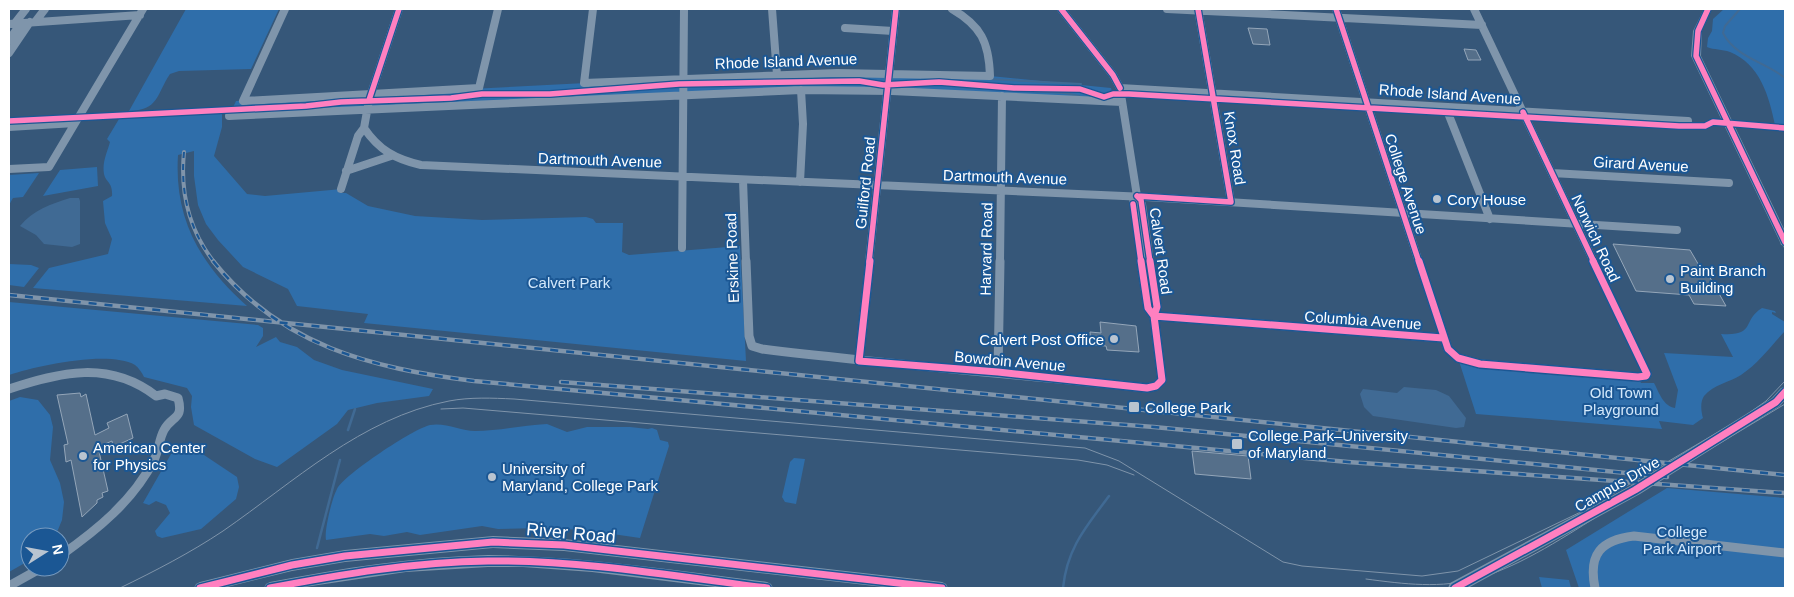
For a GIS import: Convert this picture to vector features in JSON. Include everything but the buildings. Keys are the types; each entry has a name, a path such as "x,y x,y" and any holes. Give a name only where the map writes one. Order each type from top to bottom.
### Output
{"main road":[{"path":"1708,9 1700,24 1695,41 1696,56 1785,242"},
{"name":"Campus Drive","path":"1455,588 1634,490 1776,402 1785,392"}],"street":[{"path":"9,40 15,23 26,9"},
{"path":"9,53 45,9"},
{"path":"285,9 243,101 479,88 498,9"},
{"path":"341,189 358,136 364,128 371,94 399,9"},
{"name":"Rhode Island Avenue","path":"593,9 584,83 777,74 888,72 990,76"},
{"path":"682,248 684,9"},
{"path":"772,9 777,74"},
{"name":"Guilford Road","path":"859,361 896,9"},
{"path":"952,9 973,23 986,42 990,54 990,76"},
{"name":"Calvert Road","path":"1061,9 1113,76 1120,88 1137,196 1133,199 1143,280 1148,308 1154,316 1162,380 1159,385"},
{"path":"1167,9 1482,25"},
{"name":"College Avenue","path":"1336,9 1443,338"},
{"name":"Norwich Road","path":"1474,9 1647,374"},
{"name":"Knox Road","path":"1198,10 1214,94 1231,202"},
{"path":"15,23 142,12"},
{"path":"9,169 50,167 142,12"},
{"path":"845,28 893,31"},
{"name":"Rhode Island Avenue","path":"1120,88 1688,121"},
{"path":"800,182 803,124 801,90"},
{"name":"Rhode Island Avenue","path":"229,116 801,90 887,90 1122,102"},
{"name":"Harvard Road","path":"998,372 1002,96"},
{"path":"1446,108 1490,219"},
{"path":"9,127 75,123"},
{"name":"Dartmouth Avenue","path":"364,128 379,148 391,156 406,162 439,167 1137,196 1677,230"},
{"path":"346,171 391,156"},
{"name":"Girard Avenue","path":"1552,173 1729,183"},
{"name":"Erskine Road","path":"742,180 749,336"},
{"name":"Columbia Avenue","path":"1154,316 1443,338 1453,354 1472,363 1638,377 1643,377 1647,374"},
{"name":"Bowdoin Avenue","path":"749,336 752,346 757,348 859,361 998,372 1147,388 1159,385"},
{"path":"9,389 63,375 108,374 135,380 146,386 156,396 165,394 178,398 181,410 164,429 161,443 152,463 133,491 100,525 70,548"},
{"path":"1595,588 1592,572 1596,554 1608,542 1620,537 1634,536 1785,553"},
{"name":"River Road","path":"200,588 284,567 345,556 493,542 564,545 942,588"},
{"name":"River Road","path":"270,588 312,579 420,564 489,561 566,564 767,588"},
{"path":"9,586 25,577"}],"green space":[{"path":"186,9 279,9 251,69 179,71 170,74 156,100 146,108 129,111"},
{"path":"1724,9 1785,9 1785,125 1775,125 1770,103 1762,82 1749,64 1730,52 1707,47 1708,38 1712,31 1713,19"},
{"path":"832,73 990,76 1111,88 1112,92 1102,98 906,89 229,116 236,101 683,78"},
{"name":"Calvert Park","path":"222,112 222,127 214,156 247,194 265,196 342,189 341,193 346,193 368,206 415,216 482,220 586,217 593,219 596,223 623,223 622,252 629,255 740,246 746,361 364,323 368,314 297,306 288,289 243,267 206,224 198,205 194,176 194,151 178,155 180,200 186,220 193,239 203,257 230,290 247,306 33,288 49,268 108,254 112,239 105,223 103,201 112,196 112,191 104,174 104,165 110,142 107,139 119,119 125,117"},
{"path":"97,167 98,186 43,196 60,170"},
{"path":"39,173 23,197 13,198 9,205 9,175"},
{"path":"9,264 31,265 39,268 24,287 9,285"},
{"path":"9,302 258,325 263,328 263,336 256,347 276,337 280,342 297,347 314,360 342,370 433,389 429,396 377,403 348,410 337,424 277,467 255,459 194,425 191,407 192,396 187,388 144,377 135,365 123,361 91,359 54,364 9,375"},
{"name":"Old Town Playground","path":"1762,308 1775,311 1776,313 1772,312 1772,314 1785,322 1785,331 1759,360 1747,370 1712,389 1704,396 1701,407 1703,418 1693,425 1659,421 1662,429 1476,414 1458,358 1638,377 1641,383 1654,383 1664,402 1675,408 1678,390 1664,353 1733,357 1721,334 1740,333"},
{"path":"20,397 38,400 50,415 53,427 50,460 60,483 64,502 59,527 20,527 20,566 9,572 9,401"},
{"name":"University of Maryland, College Park","path":"436,424 475,431 547,424 567,432 587,427 652,428 657,430 660,440 668,442 669,446 640,538 585,530 542,528 498,529 482,526 420,535 407,532 384,536 370,534 326,540 329,514 337,489 365,463 421,428"},
{"path":"195,449 237,477 239,487 236,499 201,529 162,538 157,536 155,531 170,513 166,505 156,501 149,505 143,503 171,454"},
{"path":"794,458 805,459 796,504 785,502 782,497 790,462"},
{"name":"College Park Airport","path":"1667,488 1785,498 1785,588 1579,588 1566,550"},
{"path":"1539,577 1569,580 1571,588 1542,588"}],"shaded area":[{"path":"70,198 79,198 80,201 80,244 72,247 44,244 36,235 20,226 25,220 49,205"},
{"path":"1404,387 1436,390 1449,396 1466,418 1464,427 1456,428 1373,416 1364,407 1360,394 1363,389 1397,393"}],"waterway":[{"path":"1740,9 1725,26 1723,33 1728,41 1743,54 1785,78"},
{"path":"989,79 1081,84"},
{"path":"960,87 1065,93 1079,96"},
{"path":"348,430 355,409"},
{"path":"317,548 340,460"},
{"path":"1063,588 1065,574 1073,549 1085,528 1109,496"}],"tram line":[{"path":"1706,9 1696,34 1697,60 1785,249"},
{"path":"120,588 211,539 330,454 358,437 417,409 449,401 481,398 514,399 1085,448 1119,461 1283,562 1302,566 1422,576 1458,571 1589,508 1742,418 1766,401 1785,381"},
{"path":"1366,579 1408,584 1451,584 1479,578 1512,565 1544,549 1785,404"},
{"path":"441,409 463,408 1078,460 1107,465 1134,475"}],"railway":[{"path":"184,152 183,182 188,210 198,237 214,262"},
{"path":"213,261 240,290 268,314 282,323"},
{"path":"9,295 282,323"},
{"path":"282,323 1785,475"},
{"path":"282,323 298,333 330,348 364,360 399,369 474,381 1348,462 1785,493"},
{"path":"561,382 1154,427 1667,477"}],"cycle path":[{"path":"369,100 399,9"},
{"path":"896,9 859,361 998,372 1147,388 1156,386 1162,380 1154,316 1157,307 1141,200 1137,196"},
{"path":"1061,9 1113,75 1120,88"},
{"path":"1137,196 1231,202 1198,9"},
{"path":"1336,9 1448,349 1458,358 1480,364 1638,377 1646,376 1647,374 1523,112"},
{"path":"1708,9 1698,31 1696,56 1785,242"},
{"path":"9,121 306,106 341,102 451,98 482,94 550,94 679,84 859,81 883,85 939,82 1014,88 1080,89 1104,97 1113,94 1129,94 1679,126 1705,126 1713,122 1785,128"},
{"path":"1133,204 1148,308 1154,316"},
{"path":"1154,316 1443,338"},
{"path":"1455,588 1635,490 1776,402 1785,392"},
{"path":"200,588 292,565 345,556 493,542 564,545 942,588"},
{"path":"270,588 379,569 488,561 523,561 592,566 767,588"}],"place":[{"name":"Cory House","path":"1437,199"},
{"name":"Paint Branch Building","path":"1670,279"},
{"name":"Calvert Post Office","path":"1114,339"},
{"name":"College Park","path":"1134,407"},
{"name":"College Park–University of Maryland","path":"1237,444"},
{"name":"American Center for Physics","path":"83,456"},
{"name":"University of Maryland, College Park","path":"492,477"}]}
